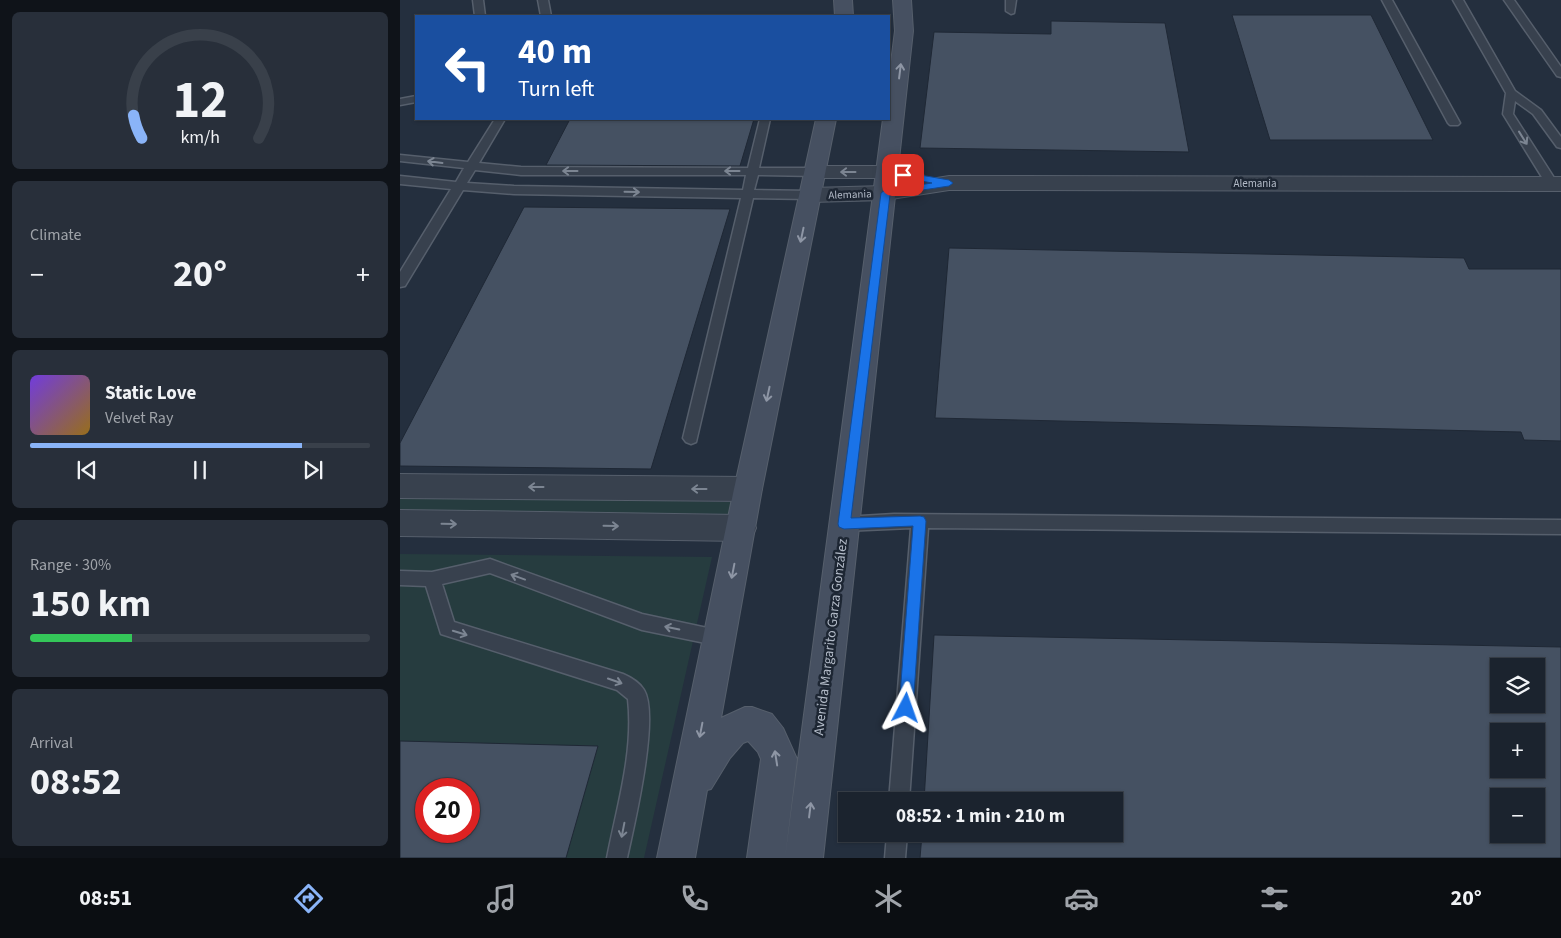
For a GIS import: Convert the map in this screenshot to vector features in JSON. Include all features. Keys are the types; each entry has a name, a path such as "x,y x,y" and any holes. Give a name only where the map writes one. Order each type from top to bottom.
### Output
{"main road":[{"path":"843,0 844,15"},
{"name":"Avenida Margarito Garza González","path":"804,858 887,182 904,31 902,0"},
{"path":"676,858 748,489 826,120"},
{"path":"689,790 718,745 732,730 745,724 760,726 771,740 779,759 766,858"}],"street":[{"name":"Alemania","path":"813,183 1556,184"},
{"path":"400,486 748,489"},
{"path":"400,524 741,528"}],"lane":[{"path":"478,0 480,15"},
{"path":"543,0 546,15"},
{"path":"1011,0 1011,11"},
{"path":"1387,0 1454,123"},
{"path":"1458,0 1511,93 1537,112 1561,145"},
{"path":"1509,0 1561,74"},
{"path":"1511,93 1508,114 1556,184"},
{"path":"400,102 415,99"},
{"path":"400,283 499,120"},
{"path":"691,438 752,171 766,120"},
{"path":"400,158 521,171 752,171 813,183"},
{"path":"400,180 514,190 747,194 813,183"},
{"path":"900,792 920,521"},
{"path":"844,524 920,521 1561,528"},
{"path":"400,578 432,579 490,566 642,622 720,638"},
{"path":"432,579 447,628 623,683 637,695 640,723 634,773 617,858"},
{"path":"895,858 896,842"}],"green space":[{"path":"400,497 739,502 737,514 400,511"},
{"path":"400,554 712,557 644,858 400,858"}],"building":[{"path":"1232,15 1371,15 1433,140 1270,140"},
{"path":"1051,21 1165,23 1189,152 920,148 934,32 1051,34"},
{"path":"569,120 754,120 740,166 546,165"},
{"path":"524,207 730,209 651,469 400,466 400,443"},
{"path":"949,248 1464,258 1469,269 1561,269 1561,441 1524,440 1521,432 935,418"},
{"path":"934,635 1561,647 1561,858 920,858 921,842 1123,842 1123,792 925,792"},
{"path":"400,741 598,746 566,858 400,858"}],"route":[{"path":"903,175 949,183 885,193 844,524 920,521 906,708"}]}
